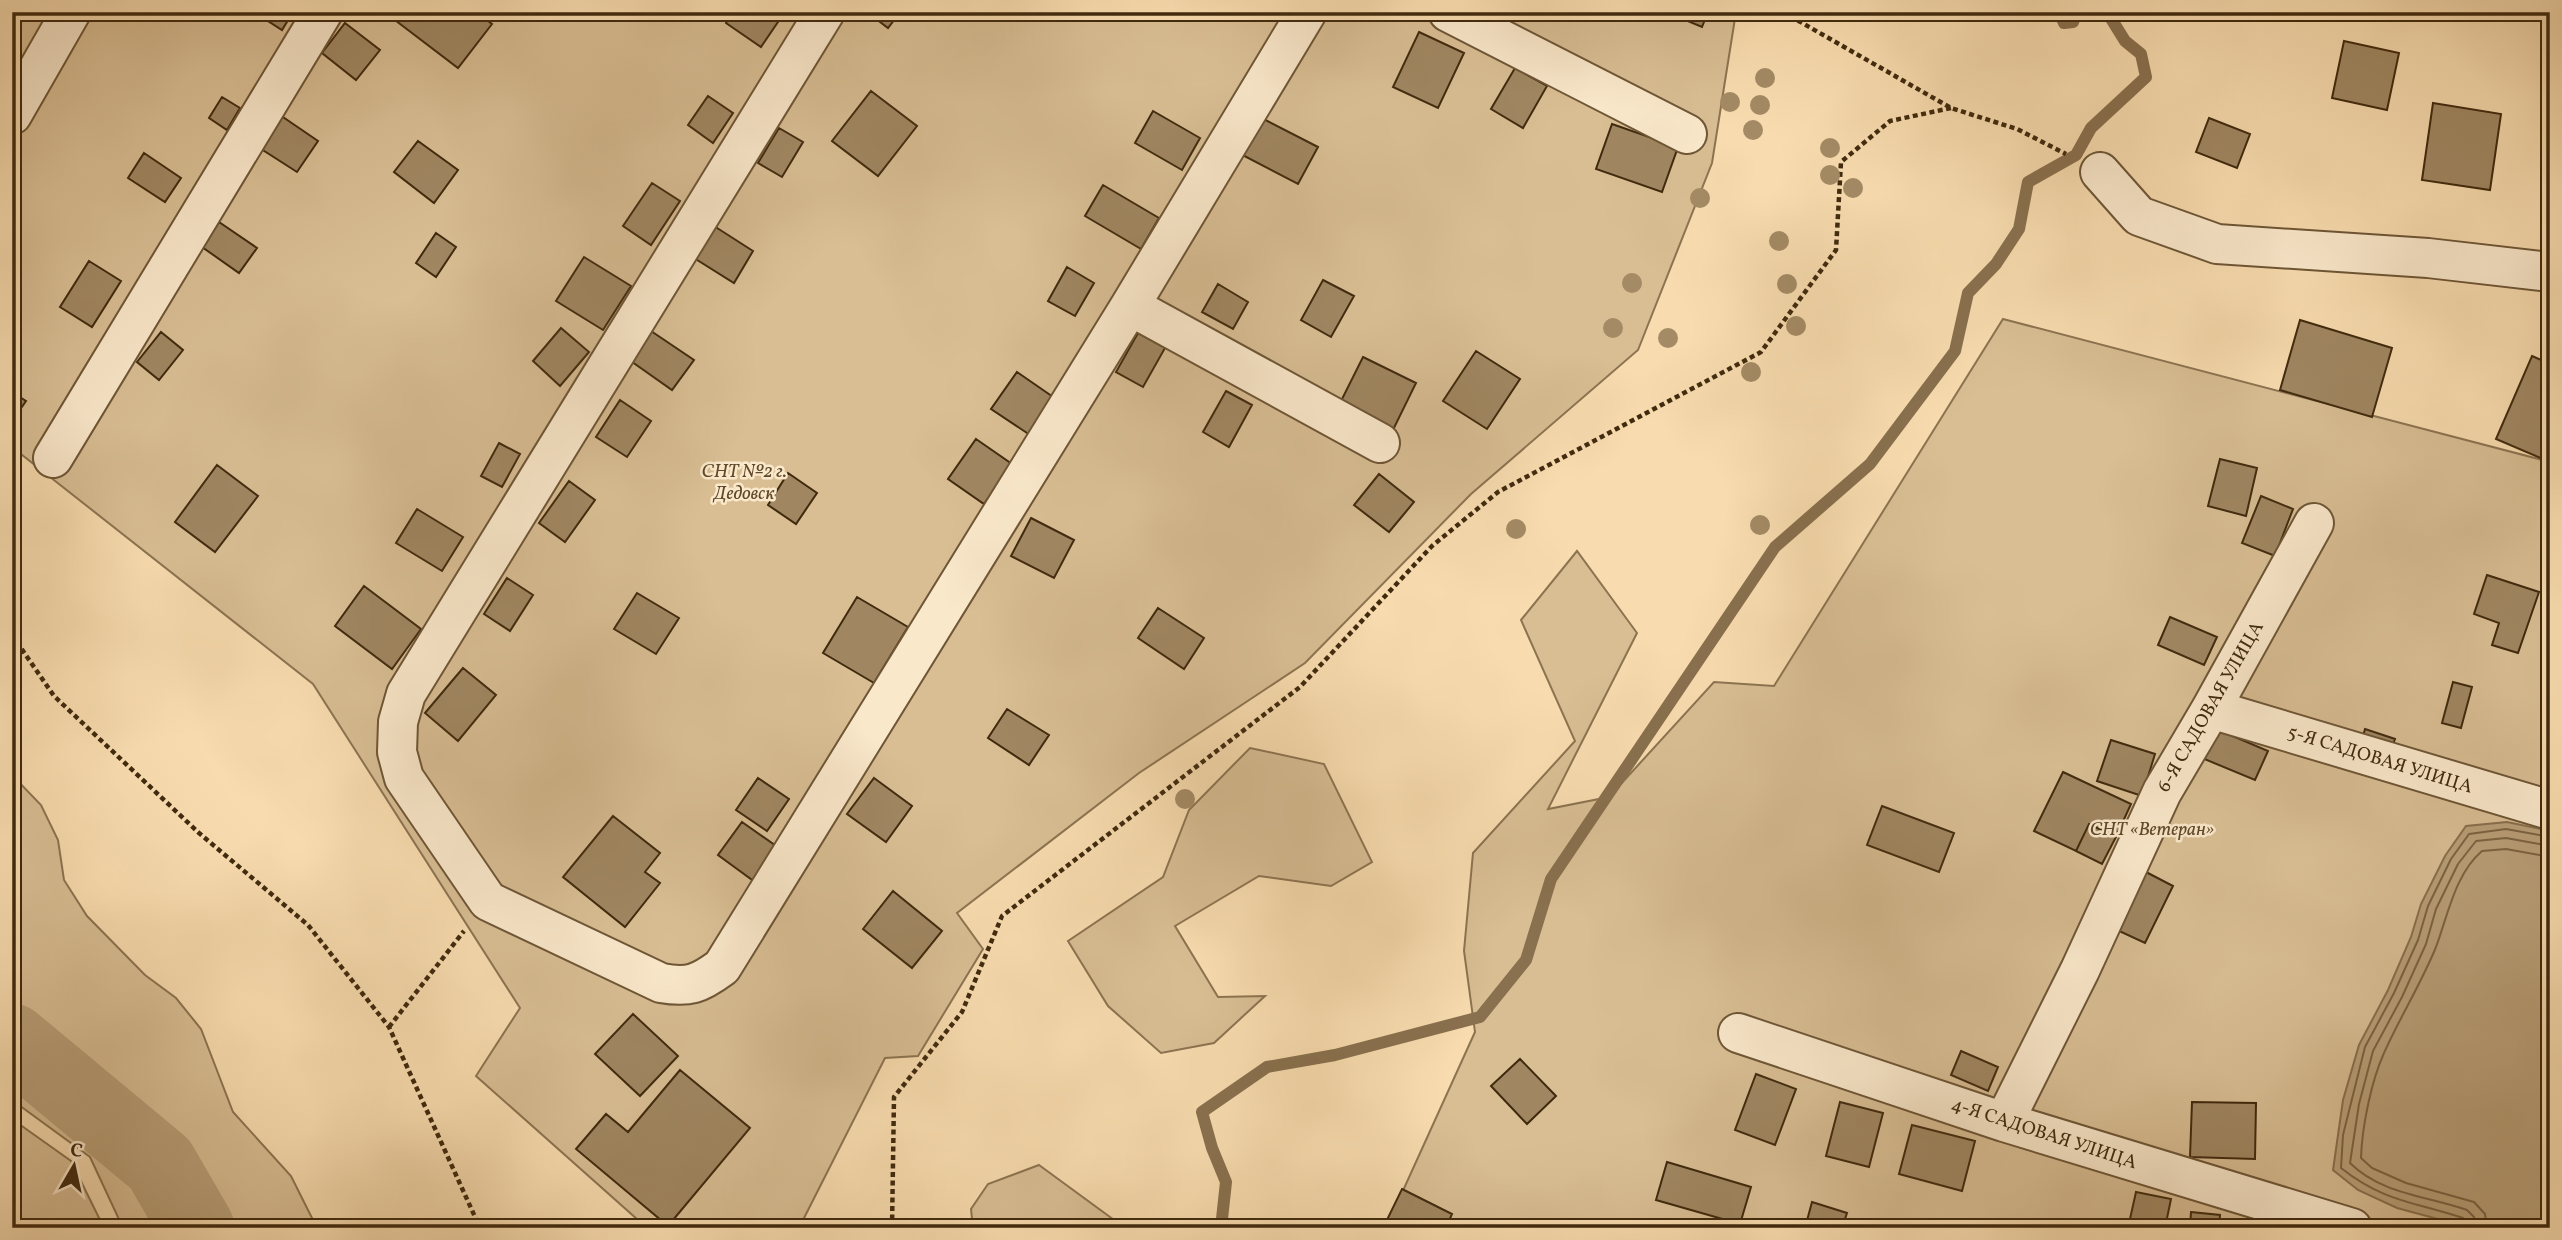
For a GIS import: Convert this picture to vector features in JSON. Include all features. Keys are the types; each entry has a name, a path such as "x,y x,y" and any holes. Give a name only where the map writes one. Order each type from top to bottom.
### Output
{"street":[{"path":"12,115 71,12"},
{"path":"53,458 323,12"},
{"path":"825,12 407,694 398,722 397,752 404,778 488,901 661,983 682,986 703,981 722,968 1130,306 1307,12"},
{"path":"1448,12 1687,134"},
{"path":"2099,172 2139,216 2217,244 2428,258 2550,272"},
{"path":"1130,306 1380,443"},
{"name":"6-Я САДОВАЯ УЛИЦА","path":"2004,1122 2080,970 2162,792 2315,523"},
{"name":"5-Я САДОВАЯ УЛИЦА","path":"2211,709 2550,810"},
{"name":"4-Я САДОВАЯ УЛИЦА","path":"1738,1033 2004,1122 2352,1228"}],"path":[{"path":"1783,12 1951,108 2017,129 2099,172"},
{"path":"892,1228 894,1097 962,1012 1002,916 1300,687 1432,546 1498,492 1761,352 1836,250 1841,162 1890,121 1951,108"},
{"path":"12,635 54,696 64,706 199,833 308,925 389,1027 480,1228"},
{"path":"389,1027 488,901"}],"green space":[{"name":"СНТ №2 г. Дедовск","path":"12,12 1736,12 1712,163 1638,350 1471,494 1305,663 1139,773 957,913 983,949 918,1056 885,1058 799,1228 647,1228 476,1076 520,1008 313,684 12,447"},
{"name":"СНТ «Ветеран»","path":"2003,319 2550,462 2550,1228 1386,1228 1475,1032 1464,951 1473,853 1575,741 1521,620 1577,551 1637,633 1548,809 1609,797 1714,682 1774,686"},
{"path":"1250,748 1324,764 1372,862 1331,886 1259,876 1175,926 1218,997 1265,996 1214,1043 1161,1053 1108,1006 1068,941 1163,877 1189,810"},
{"path":"12,777 41,805 58,840 64,880 87,916 145,975 176,998 201,1029 233,1112 291,1176 317,1228 123,1228 90,1157 12,1100"},
{"path":"12,1119 71,1161 104,1228 12,1228"},
{"path":"1039,1165 1125,1228 973,1228 971,1209 988,1184"}],"water":[{"path":"2507,822 2550,831 2550,1228 2471,1228 2397,1208 2358,1190 2333,1170 2343,1100 2359,1045 2388,990 2411,937 2421,904 2445,856 2466,826"}],"building":[{"path":"254,12 293,12 282,30"},
{"path":"476,12 492,24 458,68 387,14"},
{"path":"733,12 784,13 761,47 726,23"},
{"path":"867,12 900,12 888,28"},
{"path":"1666,12 1708,12 1702,27"},
{"path":"345,23 380,50 356,80 322,53"},
{"path":"1419,32 1464,53 1438,108 1393,87"},
{"path":"2344,41 2399,53 2387,110 2332,98"},
{"path":"1515,68 1547,86 1523,128 1491,109"},
{"path":"871,91 917,126 878,176 832,141"},
{"path":"708,96 733,113 713,143 688,125"},
{"path":"222,97 240,108 227,130 209,118"},
{"path":"2433,103 2501,114 2490,190 2422,180"},
{"path":"1153,111 1200,138 1182,170 1135,143"},
{"path":"1250,112 1318,147 1298,184 1231,149"},
{"path":"280,115 318,141 297,172 258,147"},
{"path":"2209,118 2250,134 2237,168 2196,152"},
{"path":"1612,124 1678,147 1662,192 1596,169"},
{"path":"779,128 803,142 782,177 758,163"},
{"path":"418,141 458,170 434,203 394,172"},
{"path":"144,153 181,178 165,202 128,178"},
{"path":"652,183 680,201 651,245 623,226"},
{"path":"1103,185 1159,218 1141,249 1085,216"},
{"path":"219,222 257,248 239,273 202,247"},
{"path":"714,226 753,251 734,283 694,258"},
{"path":"436,233 456,247 436,277 416,263"},
{"path":"584,257 631,286 603,330 556,301"},
{"path":"89,261 121,281 92,327 60,307"},
{"path":"1067,267 1094,283 1075,316 1048,301"},
{"path":"1323,280 1354,296 1331,337 1301,320"},
{"path":"1218,284 1248,302 1233,329 1202,312"},
{"path":"2300,320 2392,348 2372,417 2280,390"},
{"path":"561,328 589,352 560,386 533,361"},
{"path":"648,329 694,360 672,390 628,359"},
{"path":"161,332 183,350 159,380 137,362"},
{"path":"1138,333 1165,348 1143,387 1116,372"},
{"path":"1476,351 1520,379 1487,429 1443,401"},
{"path":"2532,356 2550,364 2550,462 2496,439"},
{"path":"1363,357 1416,383 1392,432 1339,405"},
{"path":"1017,372 1056,399 1030,435 991,409"},
{"path":"1226,391 1252,405 1229,447 1203,432"},
{"path":"12,392 26,401 12,421"},
{"path":"620,400 651,421 627,457 596,437"},
{"path":"976,439 1012,464 984,504 948,479"},
{"path":"499,443 520,454 502,487 481,476"},
{"path":"2220,459 2257,468 2246,516 2208,506"},
{"path":"217,465 258,496 215,552 175,522"},
{"path":"788,473 817,493 796,524 768,505"},
{"path":"1379,474 1414,502 1389,532 1354,505"},
{"path":"569,481 595,500 565,542 539,523"},
{"path":"2261,496 2293,509 2275,556 2242,543"},
{"path":"417,509 463,537 442,571 396,543"},
{"path":"1031,518 1074,540 1054,578 1011,556"},
{"path":"2487,575 2539,592 2518,653 2492,645 2499,623 2474,614"},
{"path":"507,578 533,595 510,631 484,614"},
{"path":"364,586 421,629 392,669 335,626"},
{"path":"637,593 679,618 656,654 614,629"},
{"path":"857,597 908,627 874,683 823,653"},
{"path":"1158,608 1204,638 1184,669 1138,638"},
{"path":"2170,617 2217,637 2204,665 2158,645"},
{"path":"463,668 496,695 458,741 425,713"},
{"path":"2453,682 2472,687 2461,728 2442,723"},
{"path":"1007,709 1049,735 1029,765 988,738"},
{"path":"2214,728 2268,751 2255,780 2202,758"},
{"path":"2365,729 2395,739 2390,753 2361,743"},
{"path":"2111,740 2155,754 2142,796 2097,781"},
{"path":"2063,772 2131,804 2116,837 2089,824 2076,851 2034,831"},
{"path":"758,778 789,799 767,831 736,810"},
{"path":"874,778 912,806 886,842 847,814"},
{"path":"1882,806 1954,833 1939,872 1867,845"},
{"path":"613,816 660,853 645,872 660,883 625,927 563,877"},
{"path":"742,822 779,848 755,882 718,855"},
{"path":"2089,824 2116,837 2102,864 2076,851"},
{"path":"2146,872 2173,886 2145,943 2117,930"},
{"path":"893,891 942,931 912,968 863,929"},
{"path":"633,1014 678,1056 640,1096 595,1054"},
{"path":"1961,1051 1998,1067 1988,1091 1951,1075"},
{"path":"1520,1059 1556,1096 1527,1124 1491,1086"},
{"path":"680,1070 750,1128 668,1226 576,1149 606,1114 628,1132"},
{"path":"1756,1074 1796,1089 1775,1145 1735,1130"},
{"path":"1840,1102 1883,1113 1869,1167 1826,1156"},
{"path":"2192,1102 2256,1103 2255,1159 2190,1157"},
{"path":"1912,1125 1975,1141 1962,1191 1899,1174"},
{"path":"1667,1162 1751,1187 1740,1224 1656,1200"},
{"path":"1402,1189 1452,1214 1446,1228 1383,1228"},
{"path":"2136,1192 2171,1199 2165,1228 2128,1228"},
{"path":"1812,1202 1847,1213 1842,1228 1805,1228"},
{"path":"2191,1212 2220,1215 2219,1228 2190,1228"},
{"path":"1885,1221 1909,1228 1883,1228"}],"waterway":[{"path":"2059,12 2064,23 2073,22 2077,12"},
{"path":"1221,1228 1226,1182 1212,1148 1202,1112 1267,1067 1335,1055 1480,1017 1526,960 1551,879 1775,547 1870,464 1955,351 1968,293 1996,264 2019,229 2028,182 2076,155 2091,128 2146,77 2141,54 2125,41 2107,12"},
{"path":"12,1041 160,1164 197,1228"}]}
